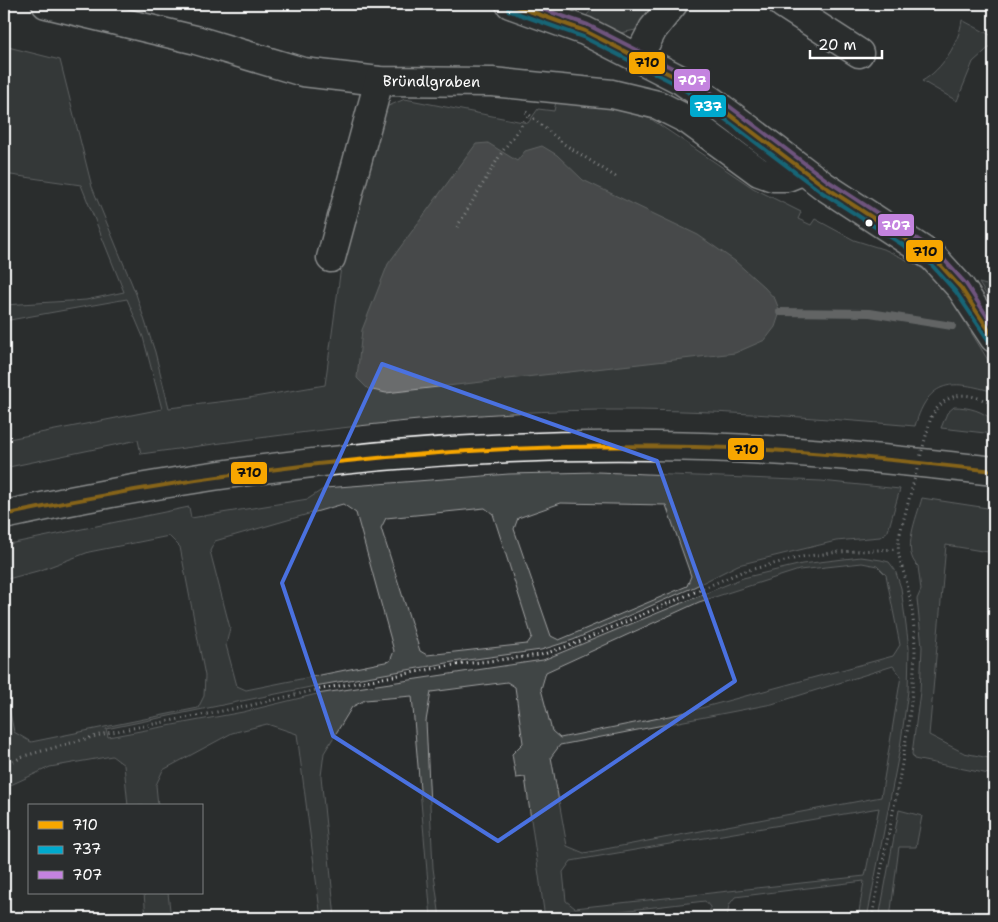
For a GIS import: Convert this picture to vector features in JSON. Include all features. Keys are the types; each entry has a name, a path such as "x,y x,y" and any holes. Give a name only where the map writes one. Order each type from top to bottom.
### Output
{"street":[{"name":"Bründlgraben","path":"46,4 196,40 303,72 379,81 492,82 612,94 658,105 688,120 759,172 773,177 788,177 802,171"},
{"path":"510,4 585,31 681,80 713,102 802,171 922,249 946,269 994,338"},
{"path":"638,58 653,29 673,4"},
{"path":"783,4 859,53"},
{"path":"331,258 379,81"},
{"path":"4,515 144,486 210,476 343,460 518,448 657,446 782,451 994,471"}],"path":[{"path":"457,226 502,152 529,115 564,144 616,177"},
{"path":"872,918 905,749 913,692 915,647 908,586 896,549 931,417 938,405 948,398 959,395 972,396 994,405"},
{"path":"4,766 24,756 107,733 243,707 316,690 454,665 541,655 574,644 741,572 801,558 839,552 896,549"}],"highlighted area":[{"path":"382,364 657,461 735,681 498,841 333,736 282,583"}],"shaded area":[{"path":"597,4 662,4 641,29 620,33 585,17"},
{"path":"962,20 994,37 994,43 973,62 957,101 922,81 943,63 957,38"},
{"path":"4,46 60,60 92,187 136,294 155,352 169,408 243,399 325,385 341,267 386,107 405,99 528,123 538,109 554,111 557,97 608,106 651,119 753,188 801,212 798,219 811,225 815,219 854,240 886,250 917,265 936,278 994,370 994,392 966,386 944,386 927,399 915,426 717,412 599,410 541,412 426,419 141,454 138,440 4,468 4,440 162,409 143,337 127,299 4,321 4,305 86,300 124,292 81,185 4,174"},
{"path":"488,143 517,161 525,151 542,146 557,155 583,180 698,235 735,261 775,299 780,312 775,327 765,340 735,353 386,393 368,389 357,378 362,330 388,264 476,144"},
{"path":"979,283 994,287 994,307"},
{"path":"954,407 971,409 986,415 994,422 994,434 941,428 947,413"},
{"path":"597,472 821,481 900,489 888,531 880,537 836,541 738,565 694,587 573,640 541,650 453,662 315,686 106,729 108,737 243,712 317,694 543,660 743,578 802,564 861,557 881,560 889,562 895,570 901,588 909,648 908,691 900,748 867,918 858,918 864,881 735,897 729,905 727,918 710,918 710,907 705,901 562,918 545,918 525,777 516,778 512,754 523,743 515,687 507,682 431,692 426,721 433,868 440,918 431,918 412,696 365,700 352,707 324,753 321,776 335,918 321,918 297,734 267,724 232,733 163,770 156,785 158,804 128,804 124,765 112,756 50,767 4,788 4,684 14,732 31,742 198,708 204,696 205,676 180,547 169,536 89,552 41,570 4,580 4,545 189,507 191,518 308,499 325,488 509,474","holes":["561,503 666,505 691,576 687,586 559,640 551,636 514,529 518,518","343,504 356,513 394,651 390,661 246,690 237,686 226,645 230,628 210,551 215,541","485,508 493,514 532,637 527,644 427,655 420,651 381,528 386,518","862,563 877,566 886,575 900,645 893,656 679,714 560,738 552,731 541,689 546,672 699,602 799,570","893,666 901,676 881,797 584,853 567,846 551,757 560,745 772,704","879,808 865,876 575,908 566,901 563,872 571,861"]},
{"path":"922,498 994,509 994,553 946,545 929,735 964,753 994,759 994,775 914,759 912,754 920,692 922,647 917,599 921,590 918,566 913,560 910,543"},
{"path":"899,810 922,816 916,847 899,847 890,918 879,918"},
{"path":"144,894 168,894 171,918 146,918"}],"waterway":[{"path":"780,312 870,313 952,326"}],"transit line":[{"name":"710","path":"510,4 585,31 681,80 713,102 824,186 933,257 961,288 994,338"},
{"name":"707","path":"528,4 588,25 684,74 828,181 937,252 966,284 994,327"},
{"name":"737","path":"508,10 583,37 678,85 820,191 929,262 956,292 989,341"},
{"name":"710","path":"4,515 175,483 261,471 434,453 521,448 608,446 732,448 845,456 994,471"}]}
